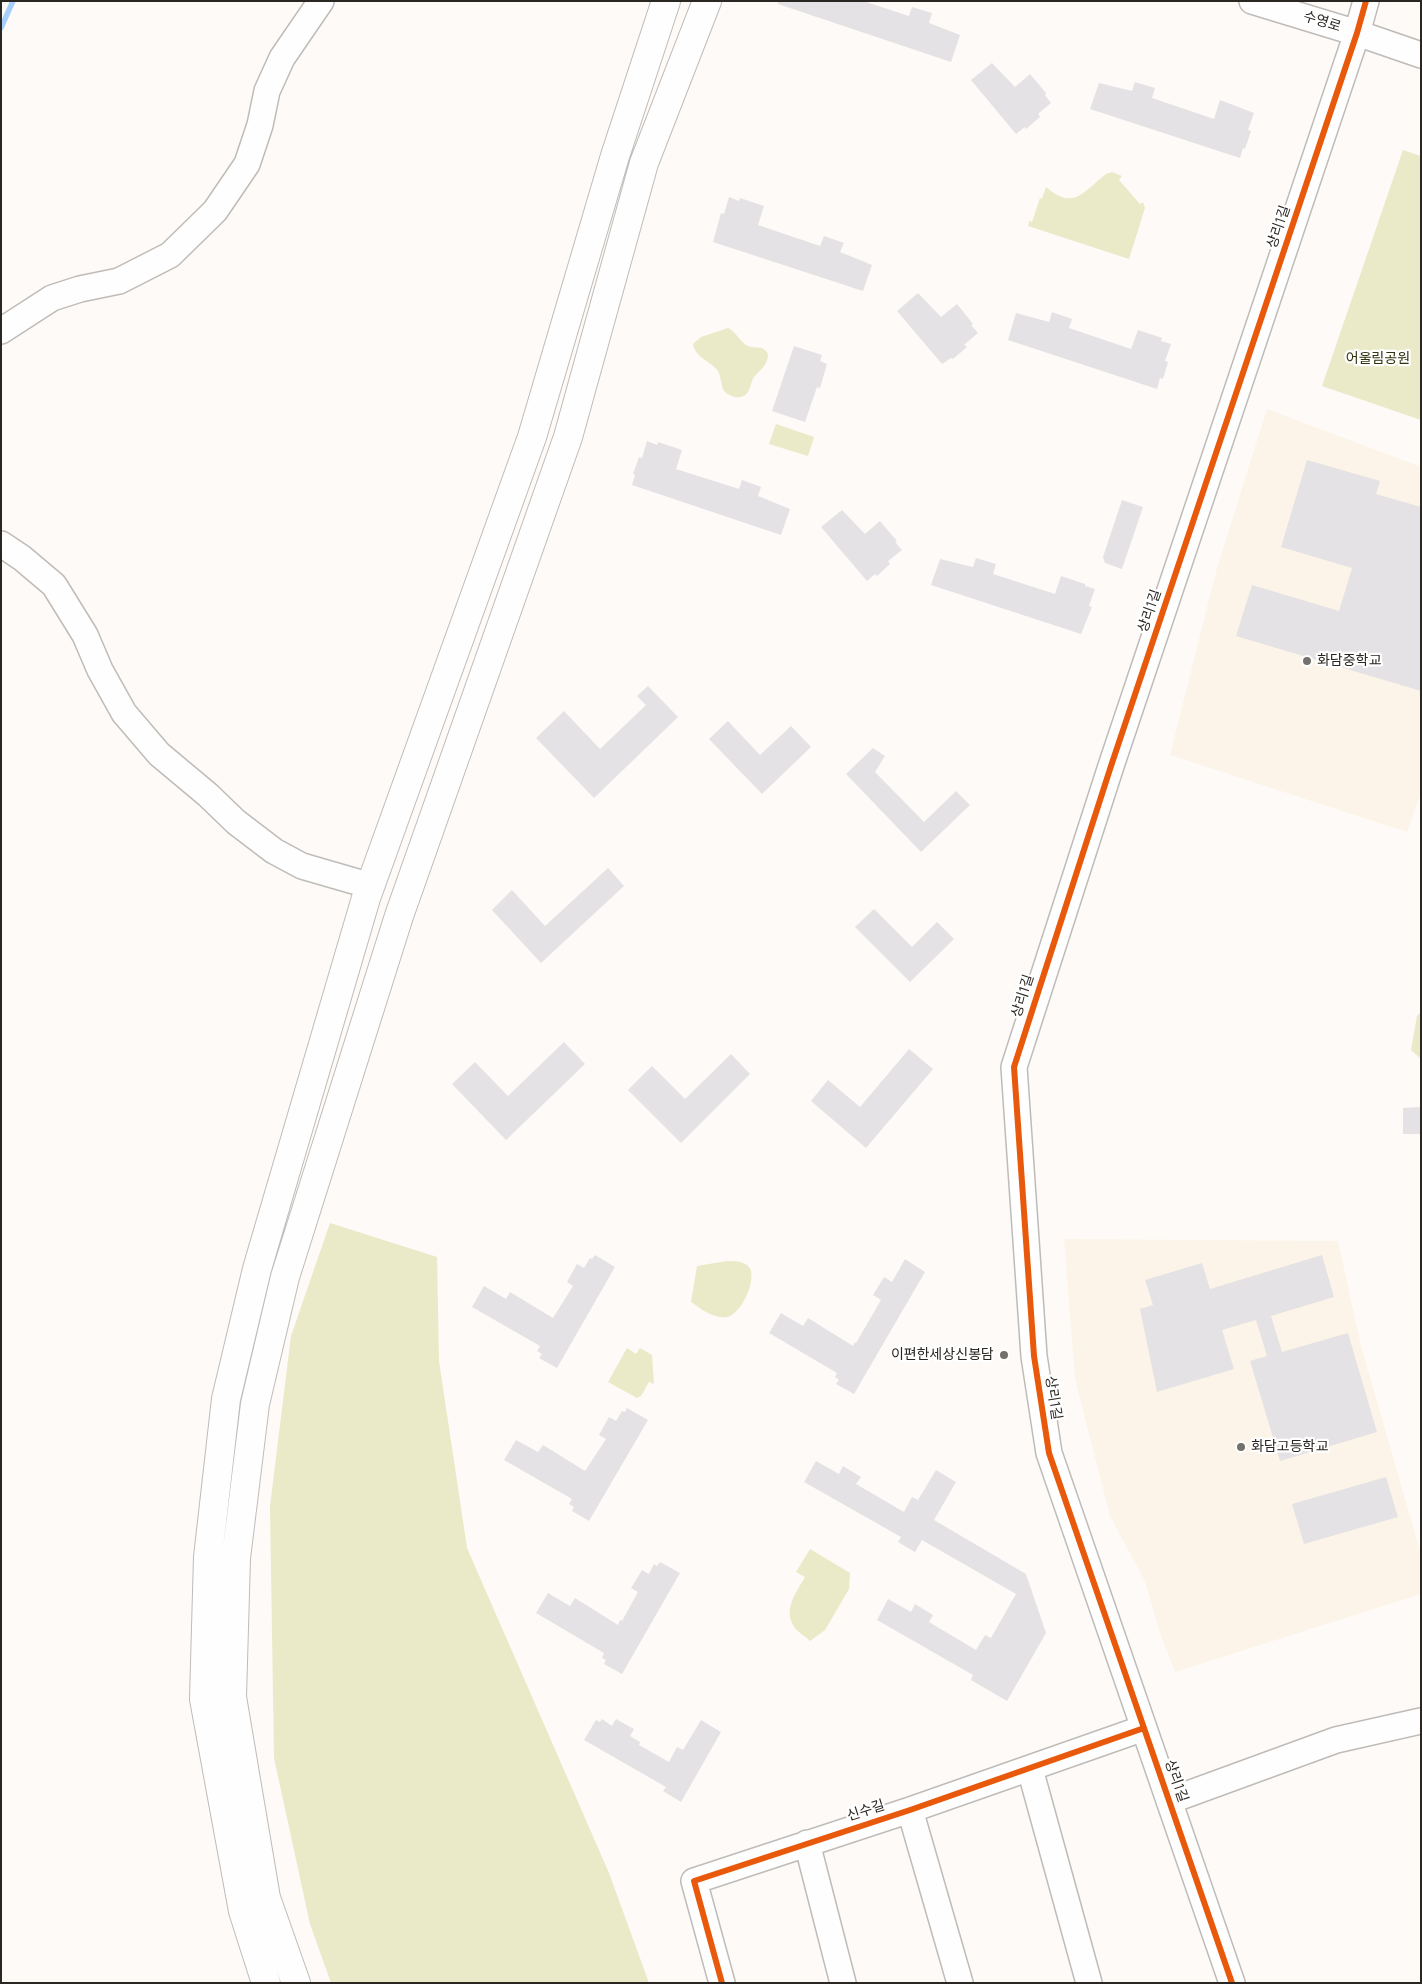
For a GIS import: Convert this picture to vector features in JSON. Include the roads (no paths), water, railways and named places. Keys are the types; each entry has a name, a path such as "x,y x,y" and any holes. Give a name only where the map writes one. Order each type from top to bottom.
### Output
{"main road":[{"path":"266,1983 243,1911 204,1699 208,1557 226,1399 257,1268 370,886 532,438 614,156 666,1"},
{"path":"296,1983 266,1898 232,1697 236,1558 255,1404 285,1277 399,916 568,438 644,163 707,1"}],"street":[{"path":"1,331 52,298 80,289 119,281 170,255 215,211 246,164 260,125 268,91 282,58 321,1"},
{"name":"수영로","path":"1252,1 1421,55"},
{"name":"상리1길","path":"1232,1983 1049,1453 1034,1356 1014,1067 1111,766 1357,33 1366,1"},
{"path":"1,544 22,558 54,585 85,635 100,670 124,714 159,754 208,795 236,822 274,851 302,866 370,886"},
{"path":"1169,1800 1336,1740 1421,1720"},
{"name":"신수길","path":"722,1983 694,1881 910,1810 1144,1728"},
{"path":"1030,1769 1089,1983"},
{"path":"910,1810 960,1983"},
{"path":"807,1843 844,1983"}],"waterway":[{"path":"1,28 13,1"}],"place":[{"name":"화담중학교","path":"1307,661"},
{"name":"이편한세상신봉담","path":"1004,1355"},
{"name":"화담고등학교","path":"1241,1447"}],"park label":[{"name":"어울림공원","path":"1378,359"}]}
